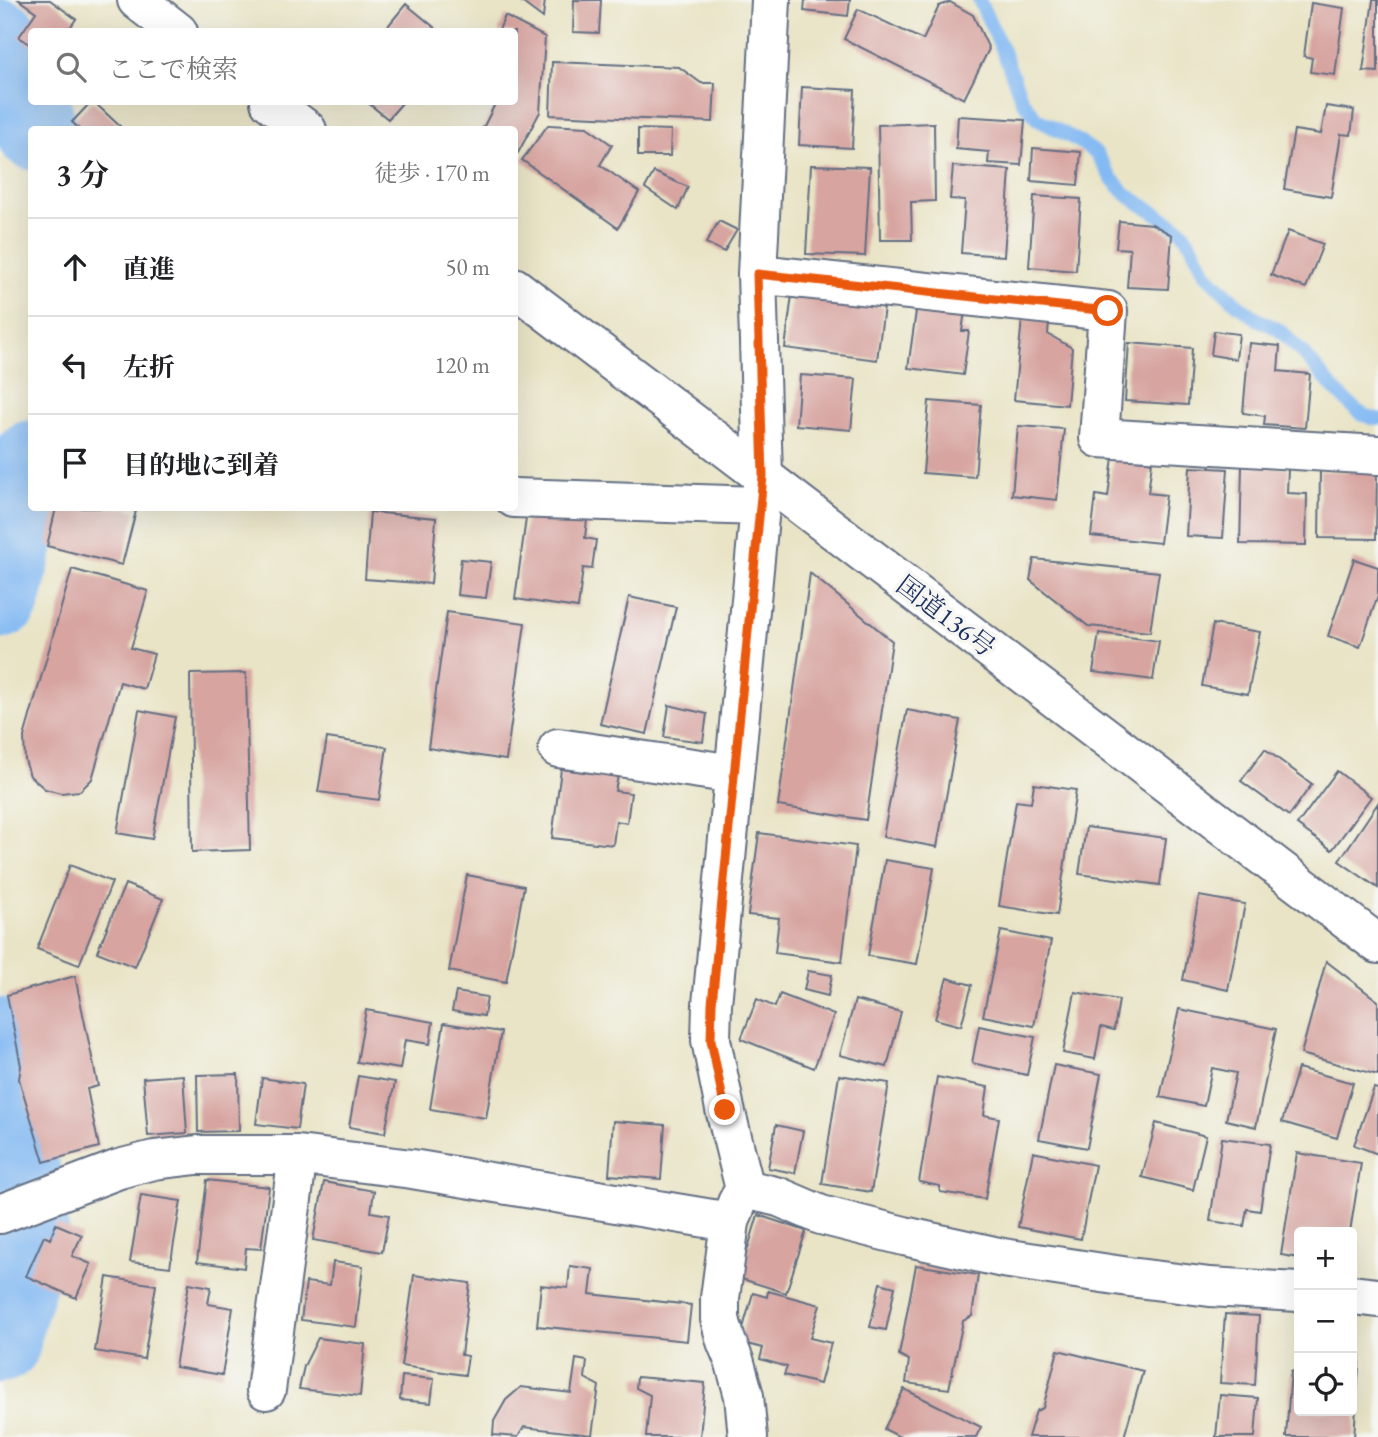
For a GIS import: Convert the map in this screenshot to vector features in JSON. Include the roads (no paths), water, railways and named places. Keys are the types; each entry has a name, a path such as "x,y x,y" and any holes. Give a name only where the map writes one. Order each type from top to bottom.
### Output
{"main road":[{"path":"137,0 173,28"},
{"path":"748,1437 744,1396 720,1319 720,1298 737,1205 725,1110 711,1040 712,1004 761,491 757,274 771,0"},
{"path":"274,105 302,126"},
{"path":"757,274 1108,311 1099,438 1378,455"},
{"name":"国道136号","path":"518,290 761,491 1378,944"},
{"path":"518,498 761,491"},
{"path":"558,748 734,774"},
{"path":"1,1206 154,1160 197,1155 298,1155 737,1205 779,1198 821,1215 1003,1258 1210,1287 1294,1292"},
{"path":"266,1390 298,1155"},
{"path":"1357,1295 1378,1297"}],"waterway":[{"path":"979,0 1022,100 1037,119 1097,154 1111,178 1127,195 1179,228 1191,244 1206,274 1237,304 1259,320 1278,329 1357,411 1378,419"},
{"path":"0,39 28,104"},
{"path":"29,105 35,126"},
{"path":"0,598 28,478"},
{"path":"0,1039 29,1238 2,1326 0,1342"}]}
